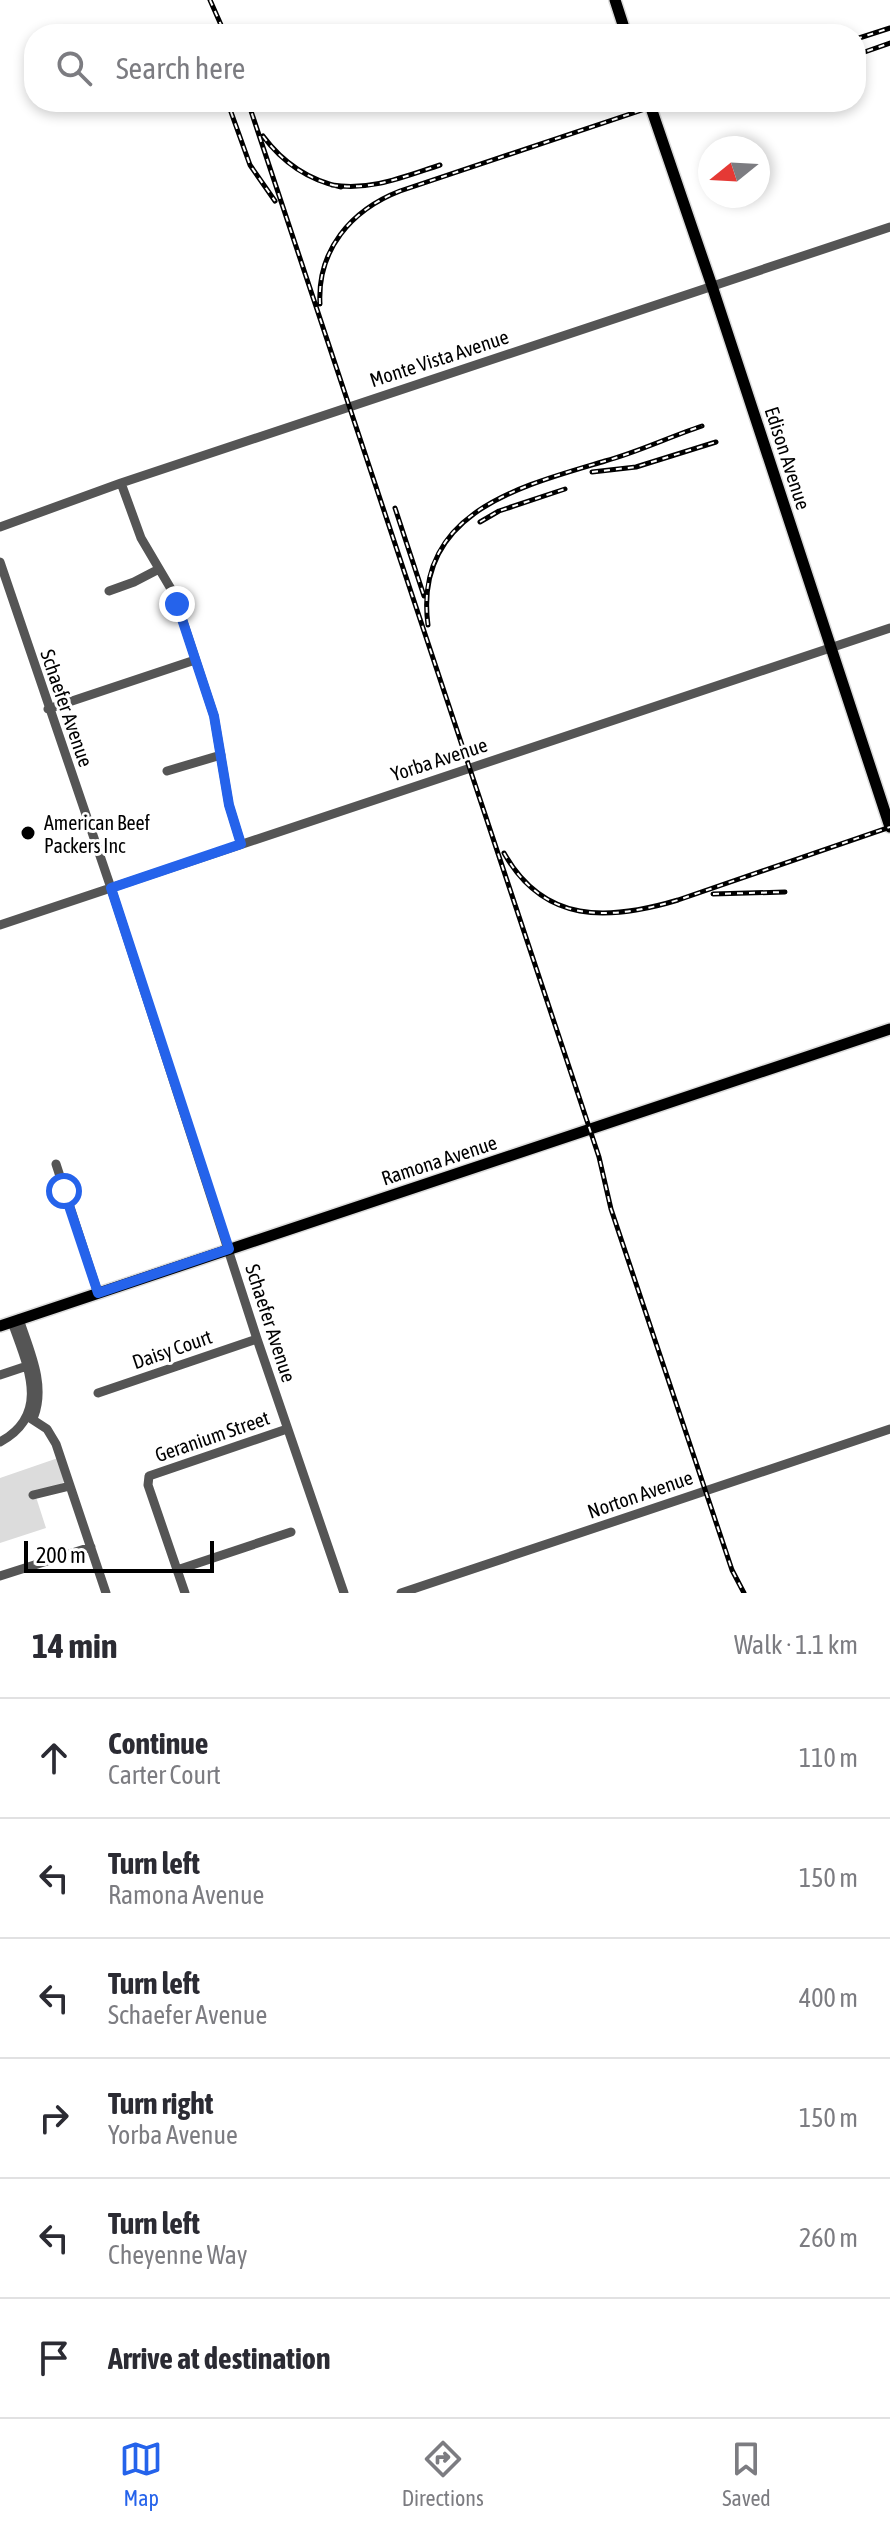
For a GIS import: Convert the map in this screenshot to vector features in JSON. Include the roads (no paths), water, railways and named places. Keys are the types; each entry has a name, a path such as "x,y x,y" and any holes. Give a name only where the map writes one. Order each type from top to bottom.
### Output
{"main road":[{"path":"615,0 623,24"},
{"name":"Edison Avenue","path":"652,112 890,827"},
{"name":"Ramona Avenue","path":"10,1322 890,1029"}],"street":[{"name":"Monte Vista Avenue","path":"0,527 121,483 890,227"},
{"path":"121,483 141,538 174,594 214,716 229,805 241,844"},
{"name":"Schaefer Avenue","path":"0,562 344,1593"},
{"path":"109,591 159,569"},
{"name":"Yorba Avenue","path":"0,925 890,628"},
{"path":"48,709 195,660"},
{"path":"167,771 221,755"},
{"path":"56,1164 98,1293"},
{"path":"10,1322 27,1366 32,1395 30,1418"},
{"path":"0,1442 30,1418 39,1399 39,1386 10,1322"},
{"name":"Daisy Court","path":"98,1393 257,1339"},
{"path":"0,1375 27,1366"},
{"path":"30,1418 47,1429 56,1444 106,1593"},
{"name":"Geranium Street","path":"177,1570 148,1485 149,1476 287,1429"},
{"name":"Norton Avenue","path":"401,1593 890,1429"},
{"path":"33,1495 70,1486"},
{"path":"185,1593 177,1570 291,1532"},
{"path":"0,1576 91,1547"}],"railway":[{"path":"210,0 221,24"},
{"path":"866,36 890,28"},
{"path":"866,51 890,43"},
{"path":"231,112 250,165 275,201"},
{"path":"251,112 599,1157 611,1209 732,1570 744,1593"},
{"path":"320,304 324,266 340,234 366,209 382,199 636,112"},
{"path":"263,136 297,169 341,187"},
{"path":"332,185 374,184 440,165"},
{"path":"428,625 428,587 438,555 455,530 479,510 540,481 702,426"},
{"path":"592,472 636,467 716,442"},
{"path":"480,522 499,511 565,489"},
{"path":"395,508 424,596"},
{"path":"504,853 520,876 538,893 558,905 580,911 627,912 678,900 890,827"},
{"path":"713,894 785,892"}],"place":[{"name":"American Beef Packers Inc","path":"28,833"}]}
